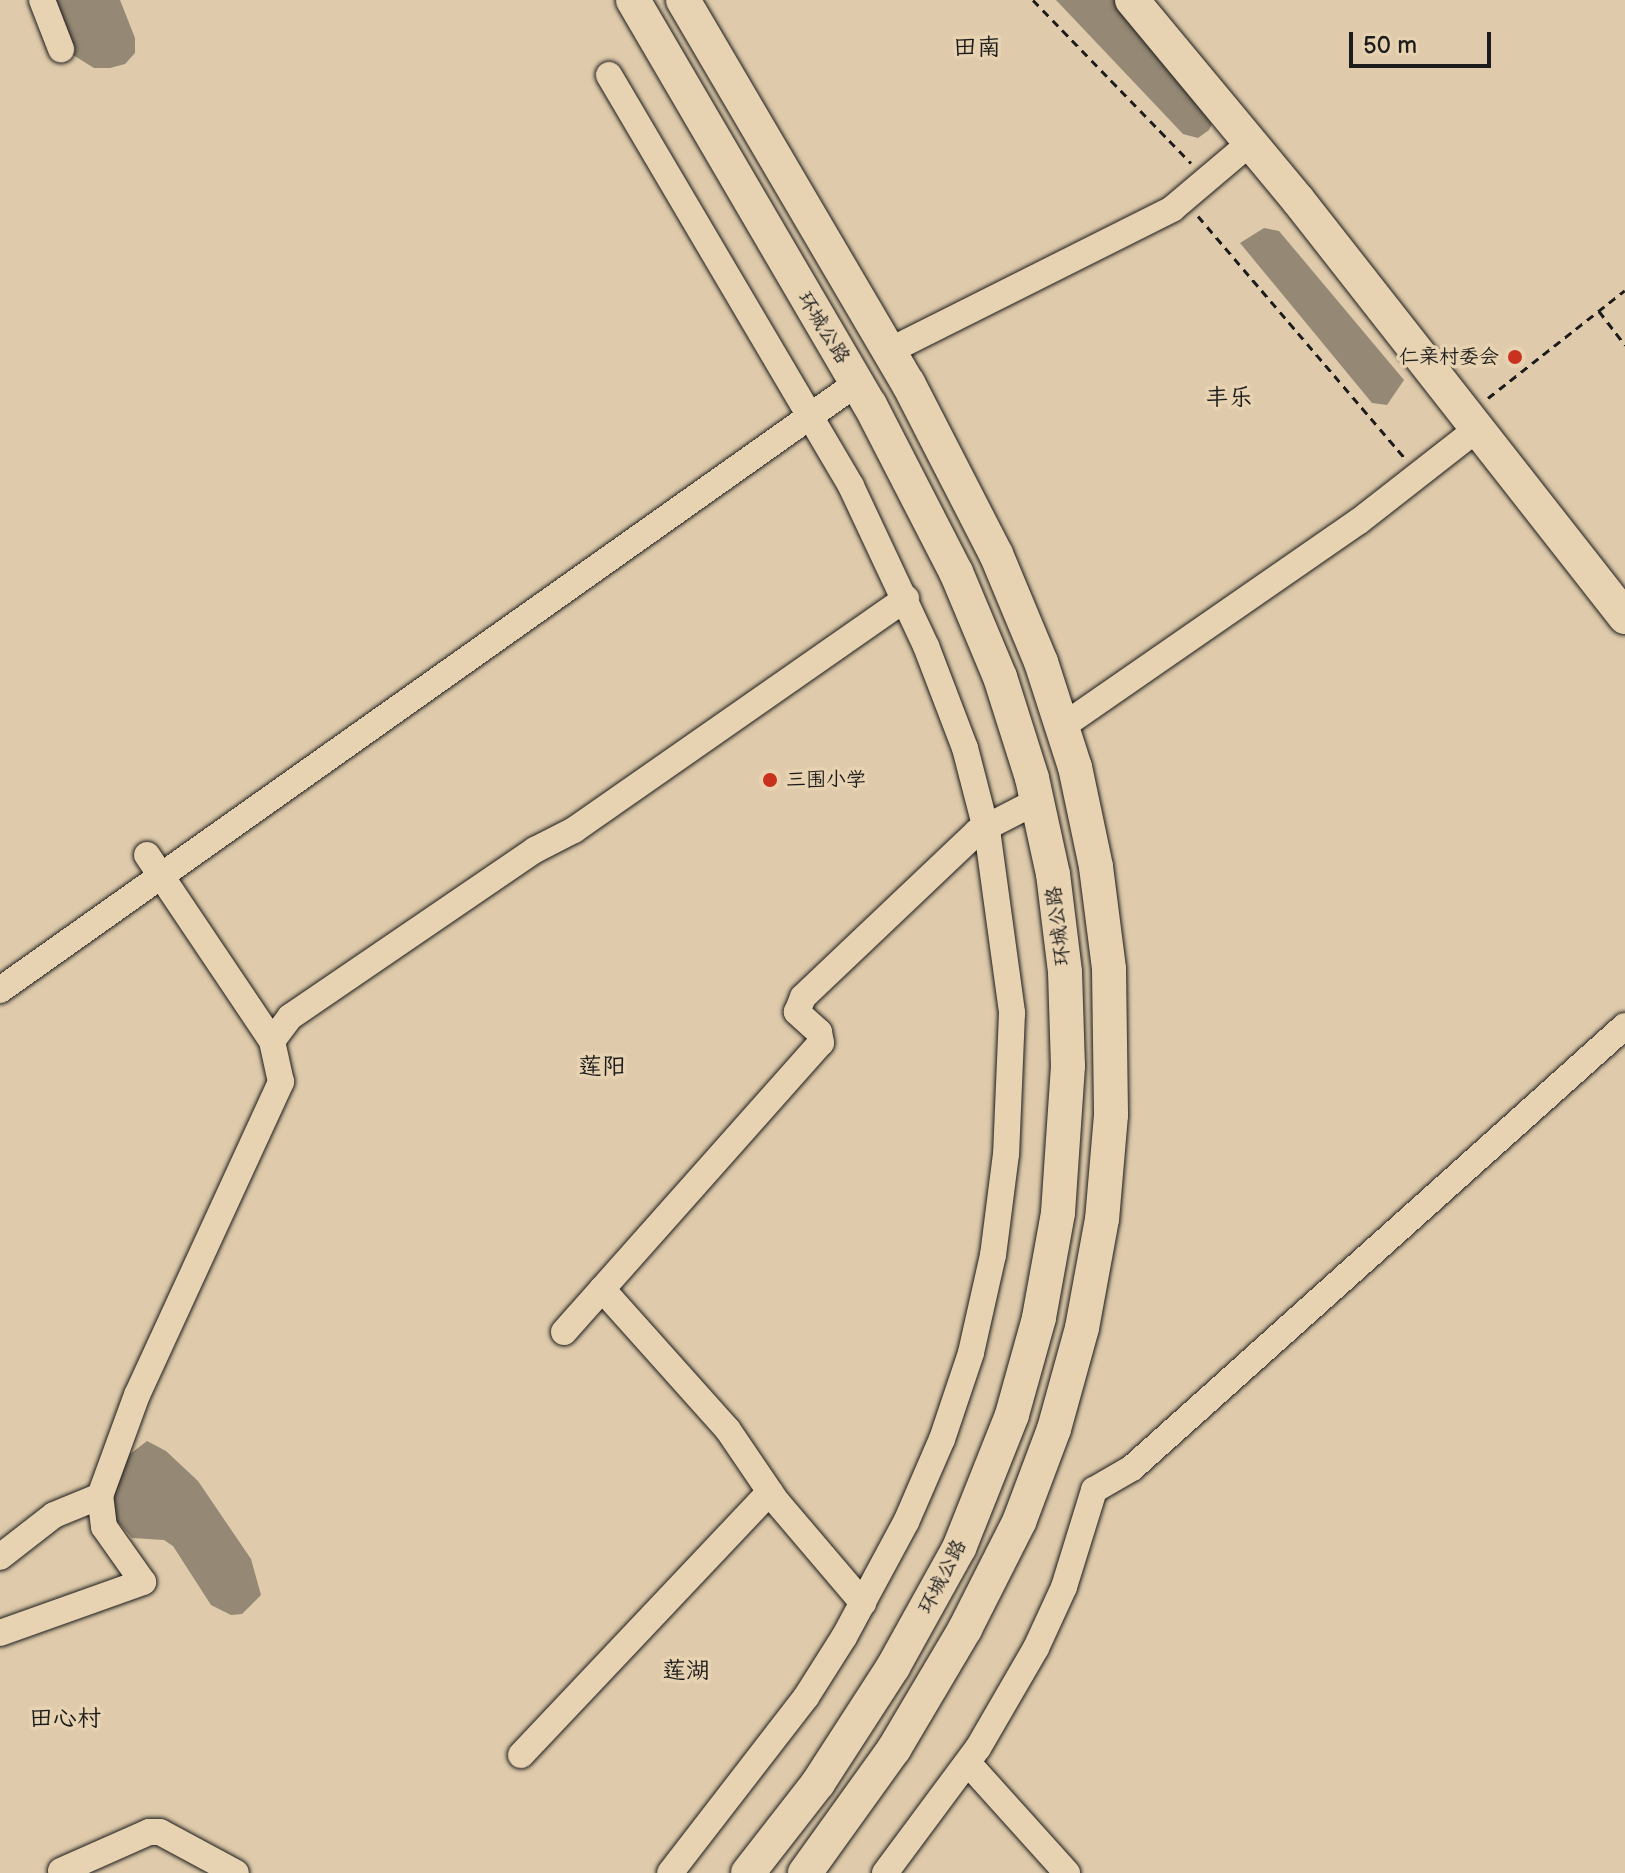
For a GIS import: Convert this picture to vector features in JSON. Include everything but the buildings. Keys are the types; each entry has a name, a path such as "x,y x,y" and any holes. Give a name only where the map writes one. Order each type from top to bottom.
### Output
{"main road":[{"name":"环城公路","path":"633,0 727,167 857,383 956,572 1019,731 1037,801 1060,923 1068,1066 1058,1213 1026,1369 978,1504 927,1608 849,1737 748,1873"},
{"path":"683,0 764,143 889,351 996,554 1063,726 1096,867 1111,1017 1108,1164 1082,1328 1046,1453 998,1567 894,1749 805,1873"},
{"path":"1132,0 1250,143 1625,617"},
{"path":"727,167 764,143"}],"street":[{"path":"42,0 61,49"},
{"path":"609,75 811,416 906,598 965,748 986,828 1012,1013 1001,1205 983,1304 957,1396 925,1481 863,1603 806,1697 670,1873"},
{"path":"889,351 1183,200 1250,143"},
{"path":"0,990 154,866 857,383"},
{"path":"1063,726 1419,475 1472,422"},
{"path":"272,1041 290,1017 535,850 574,830 906,598"},
{"path":"564,1332 821,1043 819,1032 797,1012 803,997 986,828 1037,801"},
{"path":"0,1633 143,1582 104,1527 100,1496 137,1395 278,1092 280,1060 272,1041 154,866"},
{"path":"885,1873 968,1763 1051,1618 1094,1490 1132,1468 1625,1026"},
{"path":"602,1289 728,1430 770,1492 863,1603"},
{"path":"521,1755 770,1492"},
{"path":"0,1557 54,1515 100,1496"},
{"path":"968,1763 1067,1873"},
{"path":"61,1871 149,1832 160,1832 236,1873"}],"path":[{"path":"1033,0 1207,180"},
{"path":"1183,200 1419,475"},
{"path":"1472,422 1625,290"},
{"path":"1599,311 1625,345"}],"shaded area":[{"path":"54,0 120,0 135,38 135,53 125,64 110,68 94,68 73,55"},
{"path":"1056,0 1114,0 1212,124 1209,130 1198,138 1183,134"},
{"path":"1264,228 1279,231 1404,380 1387,405 1372,403 1240,243"},
{"path":"147,1441 166,1451 198,1481 251,1559 261,1595 242,1614 231,1615 211,1605 173,1546 164,1540 132,1538 110,1513 105,1503 130,1454"}],"place":[{"name":"仁亲村委会","path":"1515,357"},
{"name":"三围小学","path":"770,780"}],"district":[{"name":"田南","path":"977,48"},
{"name":"丰乐","path":"1229,398"},
{"name":"莲阳","path":"602,1067"},
{"name":"莲湖","path":"686,1671"},
{"name":"田心村","path":"65,1719"}]}
